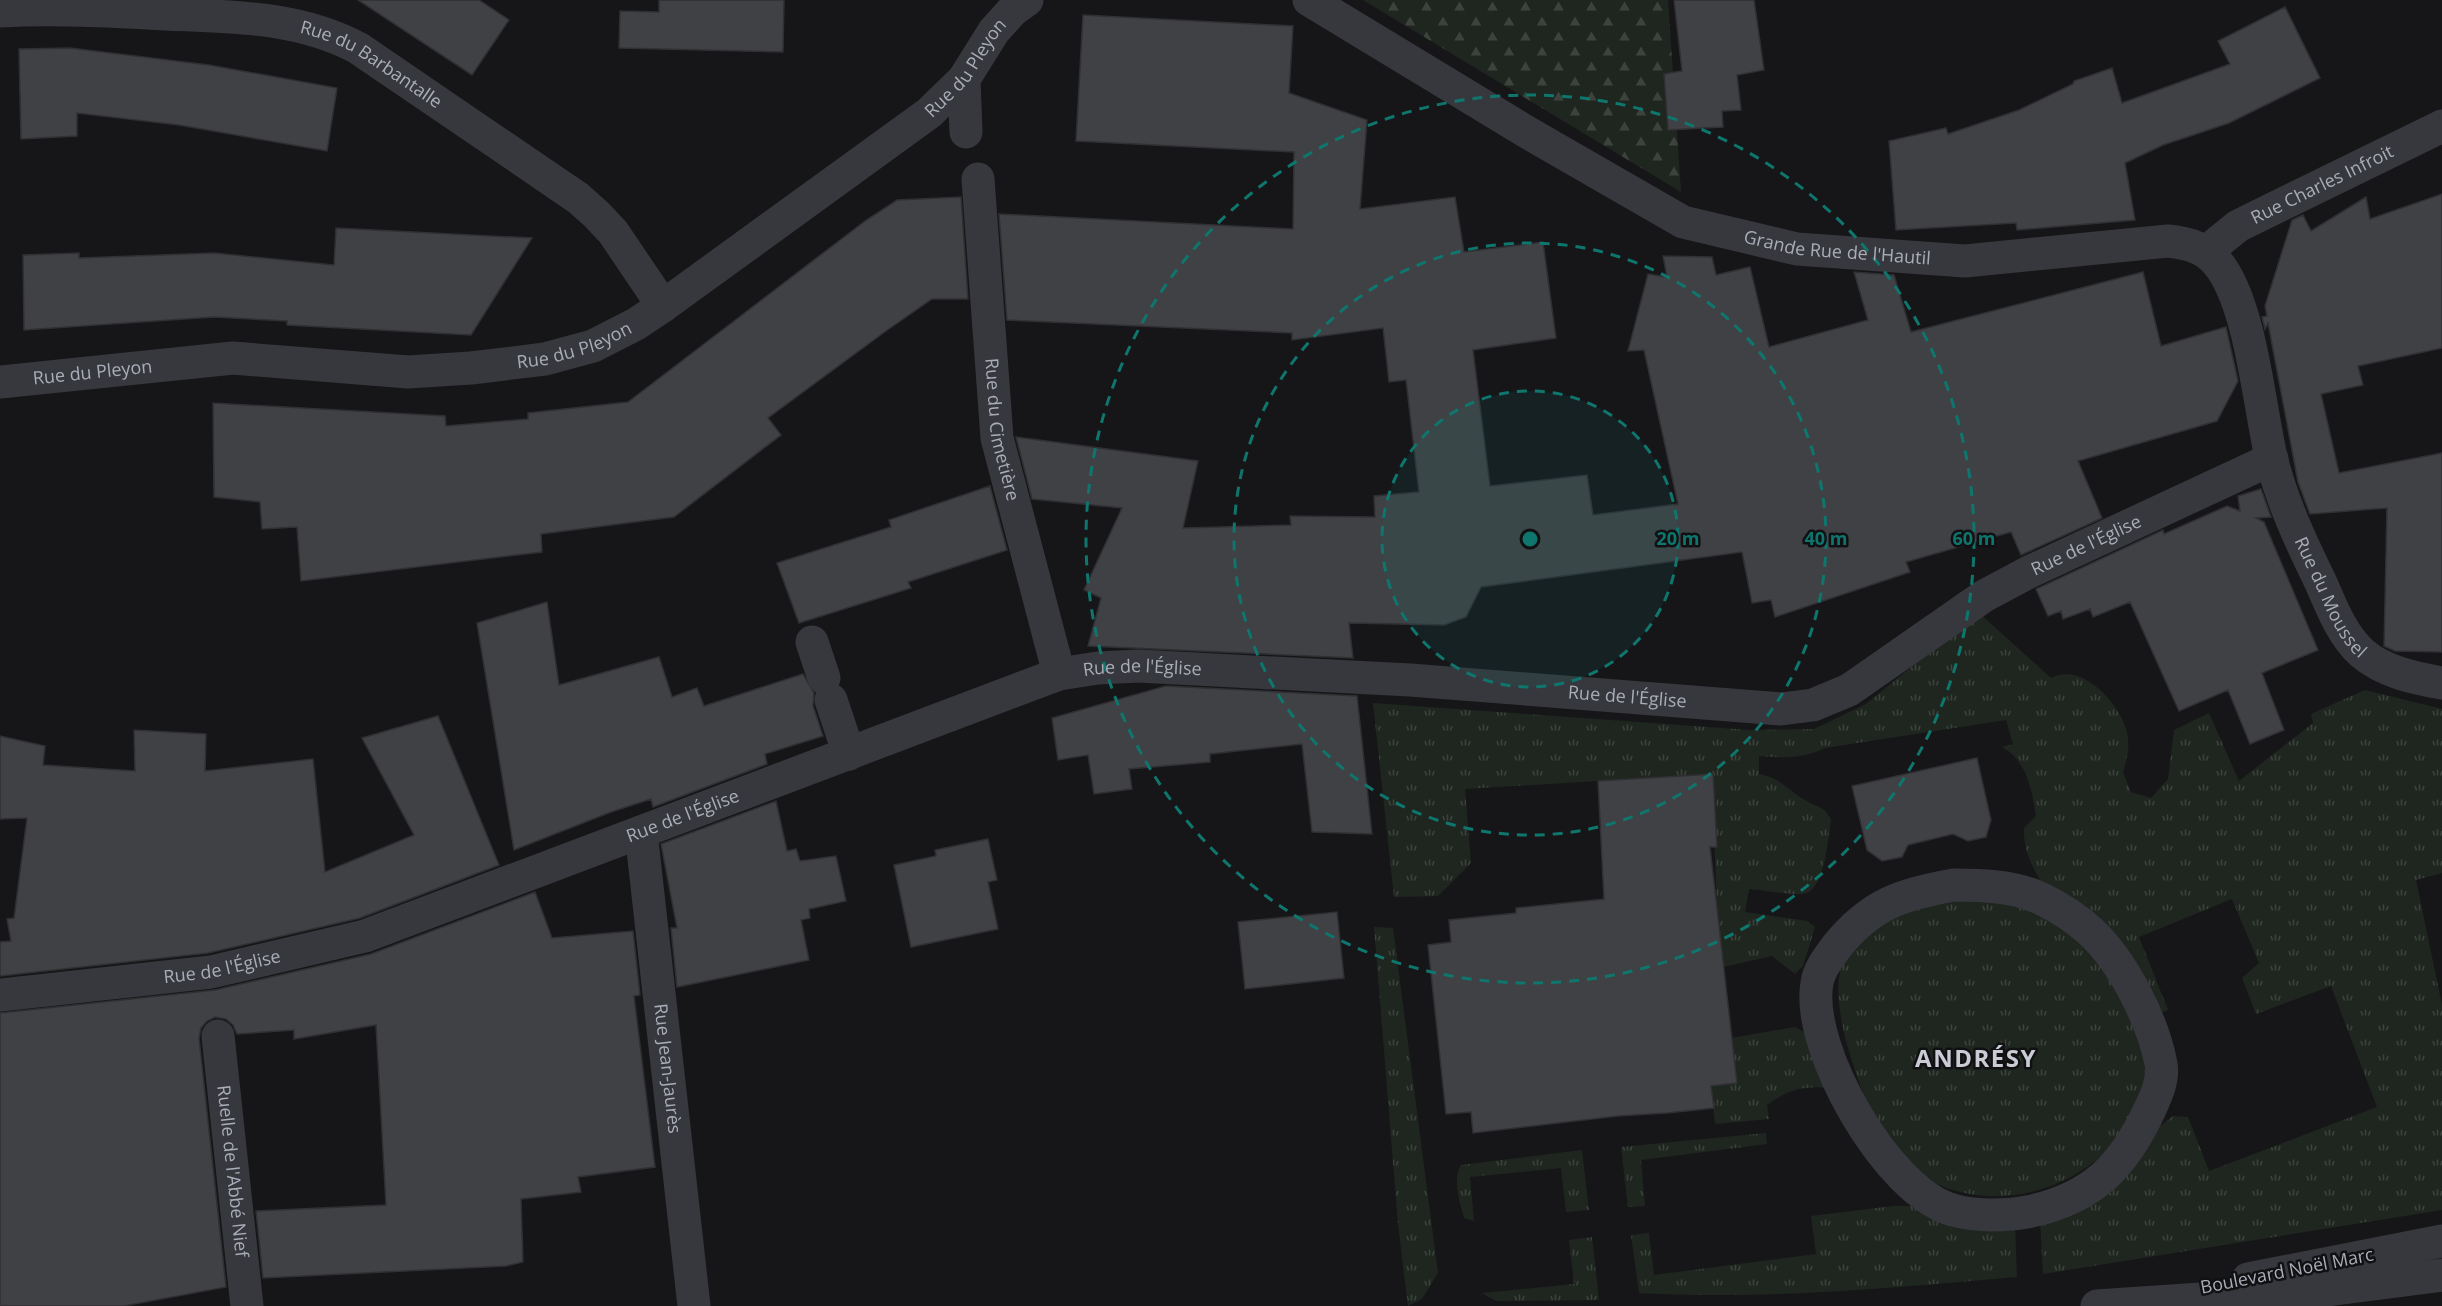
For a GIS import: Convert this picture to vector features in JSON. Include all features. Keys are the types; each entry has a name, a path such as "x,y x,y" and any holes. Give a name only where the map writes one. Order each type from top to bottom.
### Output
{"street":[{"name":"Rue du Pleyon","path":"0,382 232,358 408,372 471,368 545,359 593,346 636,324 663,306 929,113 964,79 994,30 1013,10 1027,0"},
{"name":"Grande Rue de l'Hautil","path":"1309,0 1525,131 1683,222 1797,249 1965,261 2168,242 2189,243 2206,252"},
{"name":"Rue du Barbantalle","path":"0,11 94,10 264,18 298,24 334,35 358,48 578,198 614,232 663,306"},
{"path":"964,79 966,132"},
{"name":"Rue Charles Infroit","path":"2206,252 2238,226 2442,126"},
{"name":"Rue du Cimetière","path":"978,179 998,438 1059,675"},
{"path":"2206,252 2221,267 2240,302 2272,459"},
{"name":"Rue de l'Église","path":"0,994 211,972 365,936 1059,675 1098,668 1138,666 1410,680 1781,709 1813,705 1849,690 1993,591 2272,459"},
{"name":"Rue du Moussel","path":"2272,459 2286,509 2341,627 2348,637 2361,652 2389,670 2442,683"},
{"path":"812,642 849,754"},
{"name":"Rue Jean-Jaurès","path":"641,832 694,1306"},
{"path":"1954,885 2008,889 2040,898 2091,931 2132,986 2147,1019 2162,1066 2160,1083 2140,1131 2112,1172 2096,1185 2079,1195 2030,1211 1990,1215 1952,1210 1922,1195 1894,1169 1865,1131 1840,1089 1818,1014 1817,983 1826,960 1848,933 1866,914 1889,901 1922,890 1954,885"},
{"name":"Ruelle de l'Abbé Nief","path":"218,1036 247,1306"},
{"name":"Boulevard Noël Marc","path":"2132,1303 2442,1241"},
{"name":"Boulevard Noël Marc","path":"2097,1306 2319,1291 2442,1275"}],"green space":[{"path":"1363,0 1668,0 1681,192"},
{"path":"1978,612 2051,678 2062,674 2074,675 2085,679 2106,695 2114,705 2127,732 2128,749 2123,772 2131,792 2151,798 2168,779 2174,730 2209,713 2239,781 2313,723 2311,714 2365,690 2442,709 2442,873 2416,880 2442,1005 2442,1210 2043,1274 2040,1220 2173,1116 2188,1117 2209,1171 2377,1107 2331,986 2256,1014 2242,978 2259,963 2232,899 2139,937 2168,1010 2154,1016 2043,885 2035,871 2029,858 2024,836 2024,828 2036,816 2033,796 2023,768 2002,747 2013,744 2006,720 1825,748 1800,756 1759,756 1759,774 1779,782 1822,809 1831,819 1824,863 1816,885 1810,891 1796,894 1749,889 1745,912 1807,921 1815,927 1803,966 1795,974 1772,956 1723,967 1717,911 1712,774 1465,789 1471,863 1438,896 1394,897 1373,703 1749,730 1814,729 1866,704"},
{"path":"1991,894 2038,909 2062,921 2099,960 2116,982 2126,1004 2142,1052 2146,1081 2142,1100 2133,1117 2103,1154 2081,1171 2056,1184 2029,1192 2001,1196 1973,1195 1946,1188 1922,1175 1900,1157 1891,1146 1868,1107 1858,1079 1844,1030 1838,993 1840,970 1844,961 1873,929 1884,921 1913,909"},
{"path":"1374,927 1393,928 1438,1273 1422,1299 1408,1306 1398,1224"},
{"path":"1795,1027 1808,1034 1832,1089 1814,1087 1782,1095 1767,1105 1769,1119 1715,1124 1711,1086 1731,1038"},
{"path":"1766,1133 1767,1144 1641,1160 1645,1206 1628,1207 1621,1147"},
{"path":"1582,1150 1589,1210 1566,1212 1561,1168 1470,1177 1474,1221 1464,1218 1457,1184 1461,1165"},
{"path":"1910,1206 2015,1225 2017,1277 1876,1289 1781,1294 1639,1293 1631,1235 1649,1233 1654,1275 1816,1254 1811,1216"},
{"path":"1592,1237 1599,1300 1496,1301 1482,1293 1574,1284 1569,1240"}],"building":[{"path":"358,0 479,0 509,20 472,75"},
{"path":"659,0 784,0 783,52 619,48 620,11 659,12"},
{"path":"1674,0 1754,0 1764,70 1737,75 1741,110 1722,111 1723,127 1668,130 1664,74 1682,71"},
{"path":"2285,7 2320,78 2229,123 2163,145 2125,163 2135,220 2017,230 2016,223 1896,230 1889,141 1946,128 1948,134 2019,110 2073,84 2074,81 2112,68 2122,103 2230,64 2218,41"},
{"path":"1083,15 1293,26 1289,93 1367,120 1360,209 1455,197 1464,252 1543,242 1556,338 1473,350 1490,486 1587,475 1593,515 1678,504 1644,350 1628,351 1648,274 1667,277 1663,256 1712,257 1716,275 1750,267 1769,347 1868,320 1854,272 1894,275 1911,332 2143,272 2161,346 2226,327 2238,381 2217,421 2078,461 2102,518 2021,555 2011,532 1906,562 1910,572 1775,617 1771,600 1752,603 1742,552 1481,587 1466,617 1444,625 1349,623 1353,658 1088,646 1101,598 1084,590 1122,508 1032,499 1016,437 1198,461 1183,528 1291,525 1290,516 1375,517 1374,496 1419,492 1406,380 1389,382 1383,328 1292,340 1292,333 1007,320 999,214 1293,229 1294,152 1076,141"},
{"path":"70,48 209,65 337,88 327,151 179,125 77,113 77,136 21,139 19,49"},
{"path":"2442,194 2442,348 2358,366 2363,385 2321,394 2339,473 2442,453 2442,652 2395,651 2384,646 2387,508 2310,514 2298,482 2268,323 2265,329 2262,317 2267,316 2265,306 2292,220 2303,215 2311,231 2366,197 2370,219"},
{"path":"961,197 968,299 932,299 768,418 781,435 674,517 541,534 542,552 301,581 297,527 262,529 260,502 214,497 213,403 445,416 446,426 528,419 528,413 628,402 865,221 897,200"},
{"path":"336,228 532,238 471,335 287,325 287,321 214,317 24,330 23,255 79,253 79,258 214,253 334,265"},
{"path":"990,486 1007,550 908,582 911,588 799,623 777,563 891,527 889,520"},
{"path":"2261,489 2271,517 2256,518 2264,522 2318,650 2262,673 2284,730 2250,744 2228,690 2179,711 2130,602 2093,617 2090,609 2063,619 2061,611 2048,616 2036,589 2163,530 2164,534 2227,506 2240,511 2238,496"},
{"path":"547,602 559,685 659,657 672,697 697,688 704,706 803,674 814,693 813,706 823,736 765,754 767,764 653,807 651,799 514,850 477,623"},
{"path":"1166,686 1357,696 1372,834 1312,832 1302,744 1210,754 1210,762 1129,769 1132,789 1094,794 1088,755 1058,760 1052,718"},
{"path":"438,716 499,865 360,918 208,953 0,976 0,942 11,941 7,919 14,918 27,818 0,819 0,736 45,746 43,765 135,771 134,730 206,734 205,771 313,759 325,872 414,835 362,738"},
{"path":"1977,758 1991,820 1986,837 1968,841 1953,834 1908,845 1902,857 1882,861 1867,850 1852,786"},
{"path":"1713,774 1717,847 1710,847 1737,1083 1711,1086 1714,1108 1618,1116 1473,1133 1471,1112 1446,1114 1428,945 1451,942 1449,920 1516,913 1516,908 1604,899 1598,781"},
{"path":"776,801 787,851 796,849 800,861 836,856 846,901 809,909 810,918 801,920 809,960 677,987 671,928 677,928 661,844"},
{"path":"988,839 997,880 988,882 998,929 911,947 894,865 936,856 935,850"},
{"path":"535,892 552,938 633,931 640,995 634,996 655,1167 578,1177 581,1192 521,1199 523,1262 506,1266 263,1278 256,1211 386,1205 376,1025 294,1039 294,1030 237,1034 233,1025 226,1019 215,1017 201,1028 199,1038 226,1287 124,1306 0,1306 0,1013 215,990 371,954"},
{"path":"1337,912 1344,978 1245,989 1238,922"}],"district":[{"name":"ANDRÉSY","path":"1976,1059"}]}
